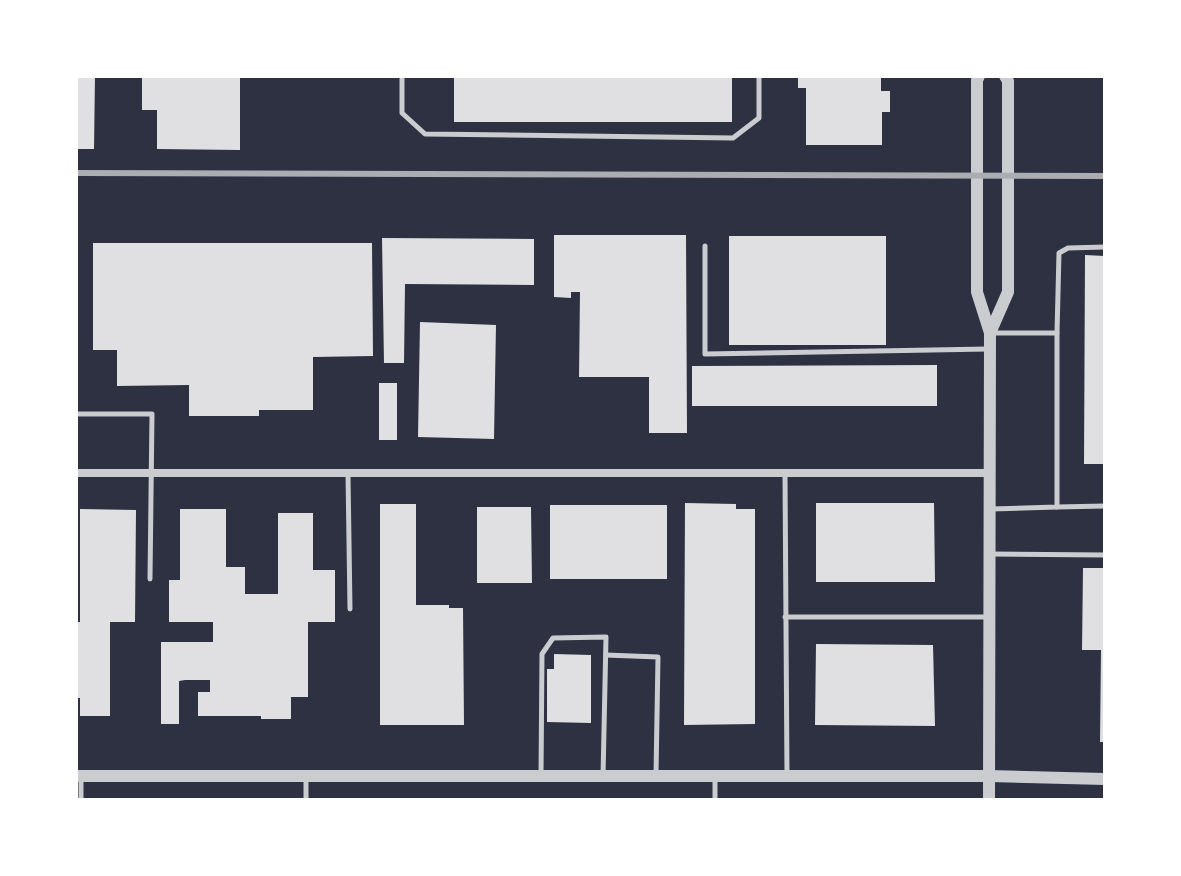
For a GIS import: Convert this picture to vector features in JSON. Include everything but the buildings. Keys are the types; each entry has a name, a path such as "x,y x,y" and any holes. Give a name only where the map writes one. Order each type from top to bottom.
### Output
{"street":[{"path":"979,76 977,292 990,333 989,800"},
{"path":"990,333 1008,292 1008,81 1005,76"},
{"path":"76,473 990,473"},
{"path":"78,776 989,776 1105,779"}],"lane":[{"path":"402,76 402,113 425,134 733,138 759,118 759,76"},
{"path":"705,246 705,354 990,349"},
{"path":"1057,507 1059,253 1068,248 1105,247"},
{"path":"990,333 1057,333"},
{"path":"76,414 152,414 150,579"},
{"path":"348,473 350,609"},
{"path":"785,473 787,777"},
{"path":"990,509 1105,506"},
{"path":"989,554 1105,555"},
{"path":"785,617 989,617"},
{"path":"541,777 542,654 553,638 606,637 603,777"},
{"path":"606,655 658,657 656,777"},
{"path":"78,776 81,800"},
{"path":"306,777 306,800"},
{"path":"715,777 715,800"}],"railway":[{"path":"76,173 1105,176"}]}
